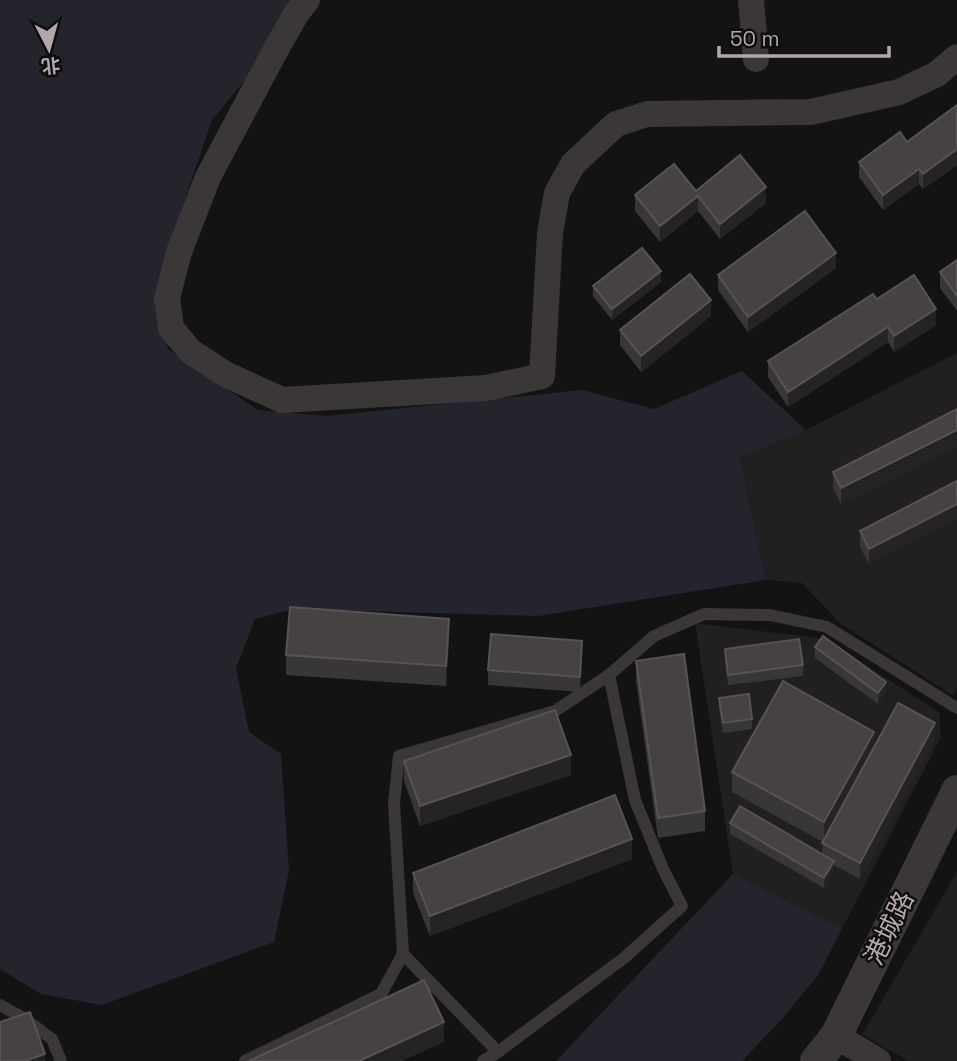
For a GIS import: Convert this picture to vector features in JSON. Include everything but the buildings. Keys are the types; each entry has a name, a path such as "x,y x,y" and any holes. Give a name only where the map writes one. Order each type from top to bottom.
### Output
{"street":[{"path":"307,0 274,53 208,177 179,252 167,298 171,328 190,351 225,374 282,400 486,388 542,376 550,233 557,193 573,164 616,124 647,114 811,112 899,92 937,74 957,57"},
{"path":"751,0 756,59"},
{"name":"港城路","path":"816,1061 836,1036 957,791"},
{"path":"836,1036 878,1061"}],"lane":[{"path":"245,1061 381,994 403,954 394,803 399,756 555,711 609,675 654,636 704,614 770,615 827,627 957,708"},
{"path":"483,1061 624,958 682,906 663,869 635,800 609,675"},
{"path":"403,954 498,1052"},
{"path":"0,1005 52,1039 61,1061"}],"shaded area":[{"path":"0,0 311,0 212,120 181,211 157,304 168,349 258,410 325,416 582,390 654,409 742,371 806,430 740,458 766,580 538,616 294,609 255,619 236,668 249,732 281,754 289,870 274,942 102,1005 41,994 0,969"},
{"path":"957,353 957,689 952,695 840,623 802,583 766,580 740,458 806,430"},
{"path":"695,623 825,639 939,712 941,737 842,929 733,874"},
{"path":"957,872 957,1061 909,1061 862,1035"},
{"path":"733,874 842,929 818,975 782,1019 742,1061 556,1061"}]}
